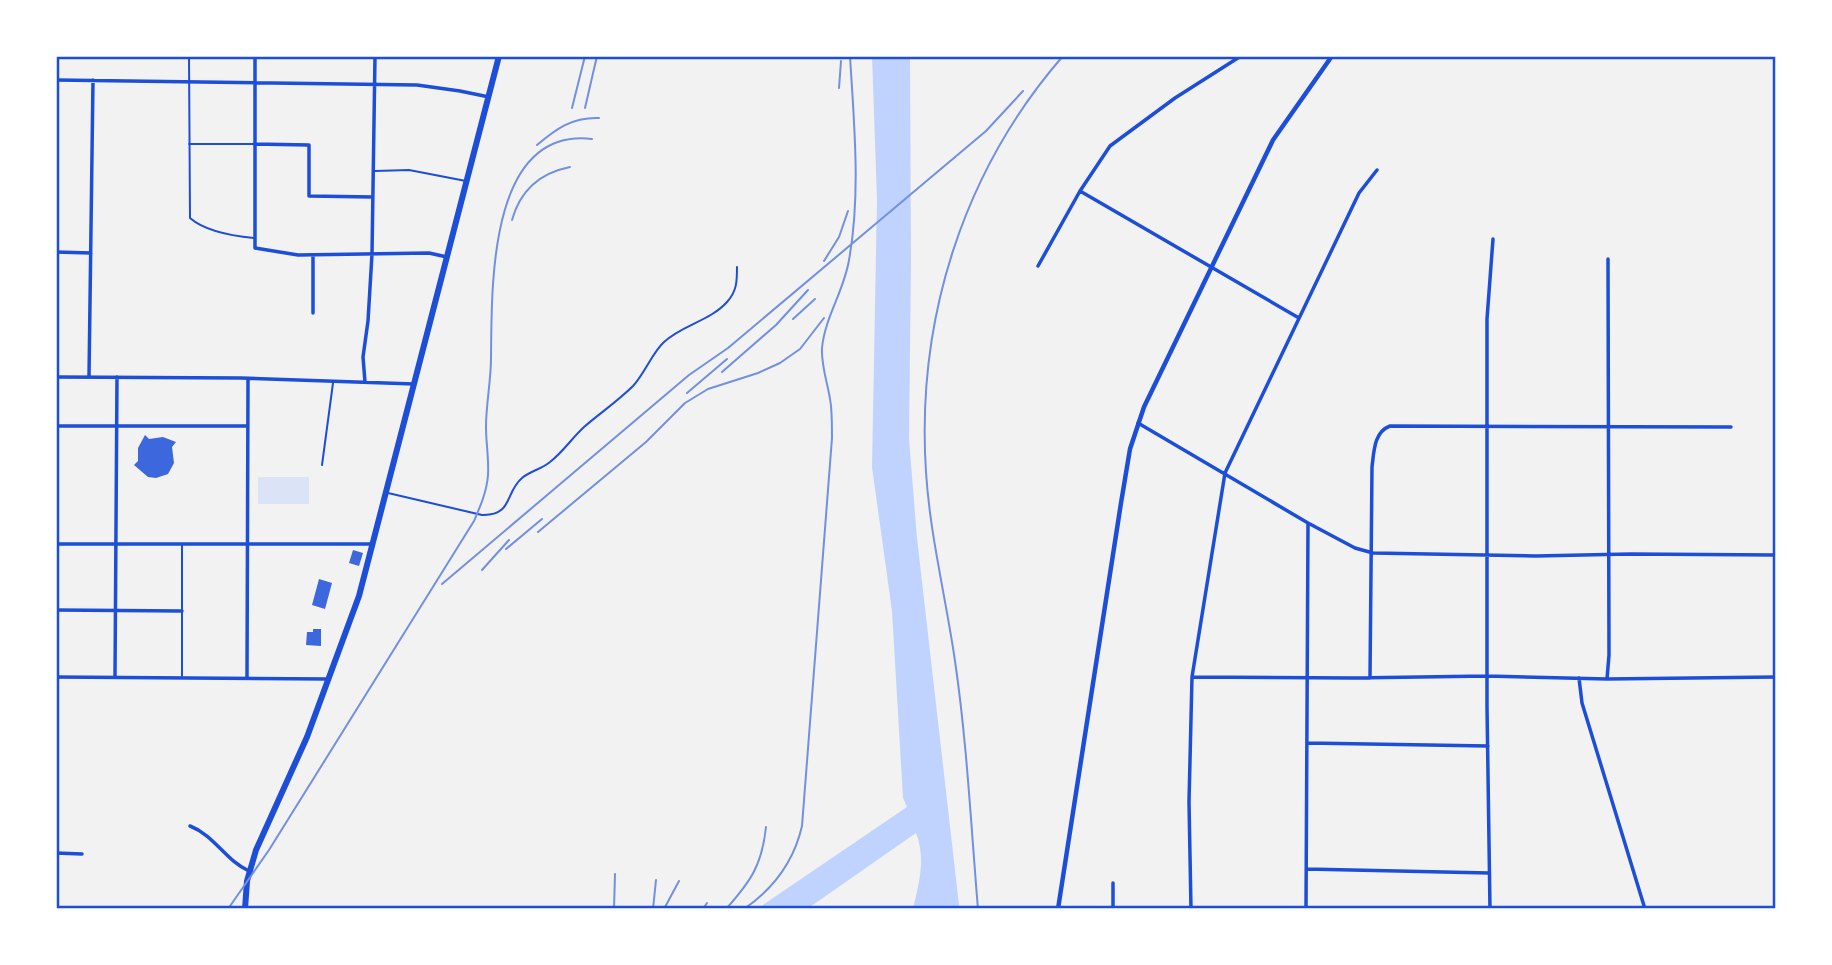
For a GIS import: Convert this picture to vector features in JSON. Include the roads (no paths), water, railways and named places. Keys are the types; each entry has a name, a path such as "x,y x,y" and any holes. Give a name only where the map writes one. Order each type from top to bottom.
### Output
{"main road":[{"path":"245,909 256,850 299,755 354,614 499,56"}],"street":[{"path":"255,56 255,248 284,254 429,253 447,257"},
{"path":"365,383 363,357 372,254 375,56"},
{"path":"1038,266 1101,157 1121,137 1175,98 1241,56"},
{"path":"1058,909 1121,503 1130,449 1138,423 1273,141 1332,56"},
{"path":"56,80 433,87 489,97"},
{"path":"89,377 93,80"},
{"path":"254,144 309,145 309,197 373,197"},
{"path":"1191,909 1189,791 1192,677 1225,473 1359,194 1377,170"},
{"path":"1080,191 1299,318"},
{"path":"1490,909 1487,319 1493,239"},
{"path":"56,252 91,253"},
{"path":"313,255 313,313"},
{"path":"1607,679 1608,259"},
{"path":"56,377 414,384"},
{"path":"115,677 117,377"},
{"path":"247,678 248,380"},
{"path":"1138,423 1308,523 1355,548 1373,553 1776,555"},
{"path":"56,426 248,426"},
{"path":"1370,678 1373,467 1377,441 1382,430 1390,426 1731,427"},
{"path":"1306,909 1308,523"},
{"path":"56,544 373,544"},
{"path":"56,610 182,611"},
{"path":"56,677 329,679"},
{"path":"1192,677 1776,677"},
{"path":"1579,678 1582,703 1645,909"},
{"path":"1307,743 1488,746"},
{"path":"190,826 202,832 234,863 250,871"},
{"path":"56,853 82,854"},
{"path":"1306,869 1489,873"},
{"path":"1113,883 1113,909"}],"lane":[{"path":"189,56 190,218 222,233 255,238"},
{"path":"189,144 254,144"},
{"path":"374,171 409,170 467,181"},
{"path":"386,492 482,515 495,514 506,506 521,479 547,465 587,425 634,385 661,345 674,333 712,315 725,304 734,294 737,267"},
{"path":"322,465 333,382"},
{"path":"182,544 182,677"}],"water":[{"path":"872,56 910,56 909,439 917,538 959,905 958,909 913,909 921,861 916,833 807,909 757,909 907,807 903,798 892,611 872,467 877,200"}],"railway":[{"path":"572,108 585,56"},
{"path":"585,108 597,56"},
{"path":"744,909 764,893 781,873 794,851 802,826 832,438 831,406 822,348 847,271 855,210 856,158 850,56"},
{"path":"978,909 959,692 928,496 925,415 929,359 953,250 973,198 998,148 1028,101 1063,56"},
{"path":"839,88 841,61"},
{"path":"442,584 689,375 728,348 986,131 1023,91"},
{"path":"537,145 565,125 599,118"},
{"path":"228,909 269,850 474,521 485,493 488,475 486,427 491,367 492,293 503,219 514,185 532,159 558,142 592,139"},
{"path":"512,220 520,200 533,185 549,174 570,167"},
{"path":"824,261 839,237 848,211"},
{"path":"722,372 776,325 808,290"},
{"path":"793,319 815,299"},
{"path":"538,532 646,442 685,403 708,389 780,363 800,349 824,318"},
{"path":"687,393 727,359"},
{"path":"506,549 542,519"},
{"path":"482,570 509,540"},
{"path":"726,909 754,872 762,852 766,827"},
{"path":"614,909 615,874"},
{"path":"653,909 656,880"},
{"path":"664,909 679,881"},
{"path":"703,909 707,903"}]}
